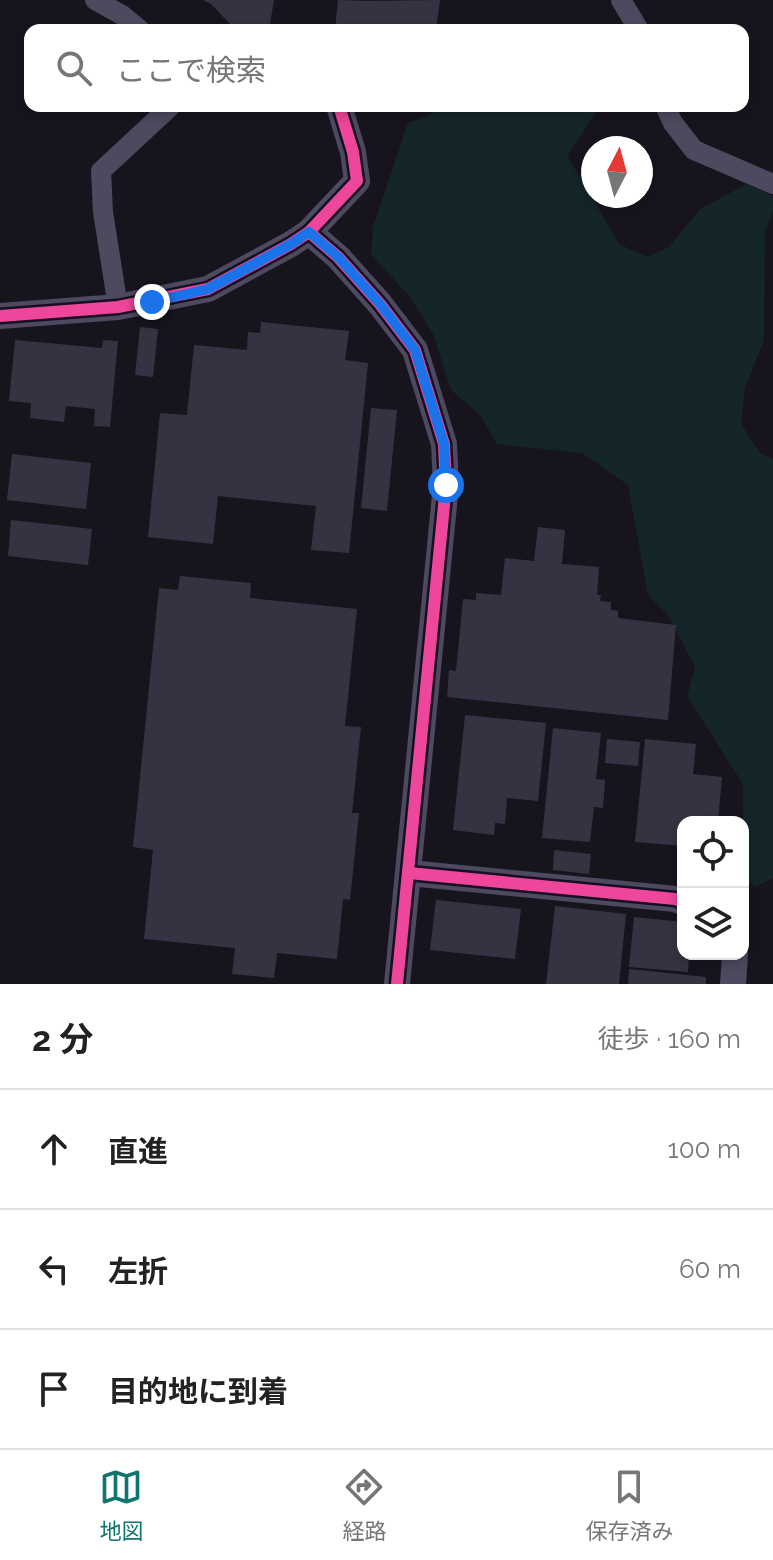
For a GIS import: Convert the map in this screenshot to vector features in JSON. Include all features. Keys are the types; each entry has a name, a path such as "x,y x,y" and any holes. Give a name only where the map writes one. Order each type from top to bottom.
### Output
{"street":[{"path":"95,0 133,24"},
{"path":"621,0 635,24"},
{"path":"118,307 103,212 101,171 165,112"},
{"path":"0,316 118,307 208,289 291,244 309,232 357,181 353,152 341,112"},
{"path":"668,112 694,150 773,184"},
{"path":"309,232 338,257 415,350 444,444 446,485 397,984"},
{"path":"409,873 677,900"},
{"path":"733,984 735,960"}],"shaded area":[{"path":"434,112 596,112 567,157 581,178 581,208 599,208 619,244 647,257 669,247 700,209 747,184 773,196 773,211 765,231 764,340 745,387 741,424 760,453 773,459 773,878 756,887 749,883 749,816 743,816 743,784 687,696 695,667 669,616 648,595 628,485 582,453 497,444 480,415 451,390 433,334 410,297 371,254 373,227 408,123"}],"building":[{"path":"203,0 274,0 270,24 230,24"},
{"path":"338,0 440,0 437,24 336,24"},
{"path":"261,322 349,331 345,360 368,363 349,553 311,550 316,506 218,496 213,544 148,537 160,413 187,415 194,345 247,350 248,332 260,333"},
{"path":"140,327 158,329 153,377 135,375"},
{"path":"15,340 102,348 103,340 118,341 110,427 94,426 95,409 66,406 64,422 30,418 31,403 9,401"},
{"path":"371,408 397,410 387,511 361,508"},
{"path":"12,454 91,463 86,509 7,500"},
{"path":"11,520 92,529 88,565 8,556"},
{"path":"538,527 565,530 562,564 599,567 597,595 601,595 600,601 611,602 611,610 618,611 618,618 676,625 668,720 447,697 449,670 456,671 463,599 476,600 476,593 501,595 505,558 534,561"},
{"path":"180,576 251,583 250,598 357,609 345,726 361,727 352,813 359,813 350,900 343,899 337,959 277,953 274,978 232,974 235,948 144,939 153,850 133,847 159,588 178,590"},
{"path":"465,715 546,723 538,801 507,798 505,824 495,823 494,835 453,830"},
{"path":"553,728 601,733 596,779 605,780 603,808 594,807 590,842 542,838"},
{"path":"607,739 640,742 638,766 605,763"},
{"path":"645,739 696,744 693,774 722,777 719,816 677,816 677,846 635,842"},
{"path":"554,850 591,854 589,874 553,870"},
{"path":"436,900 521,909 515,959 430,950"},
{"path":"555,906 626,914 619,984 546,984"},
{"path":"634,917 677,921 677,960 689,960 688,972 629,967"},
{"path":"629,969 706,977 706,984 628,984"}],"cycle path":[{"path":"0,316 118,307 208,289 291,244 309,232 357,181 353,152 341,112"},
{"path":"309,232 338,257 415,350 444,444 446,485 397,984"},
{"path":"409,873 677,900"}],"route":[{"path":"152,302 208,289 309,232 338,257 415,350 444,444 446,485"}]}
